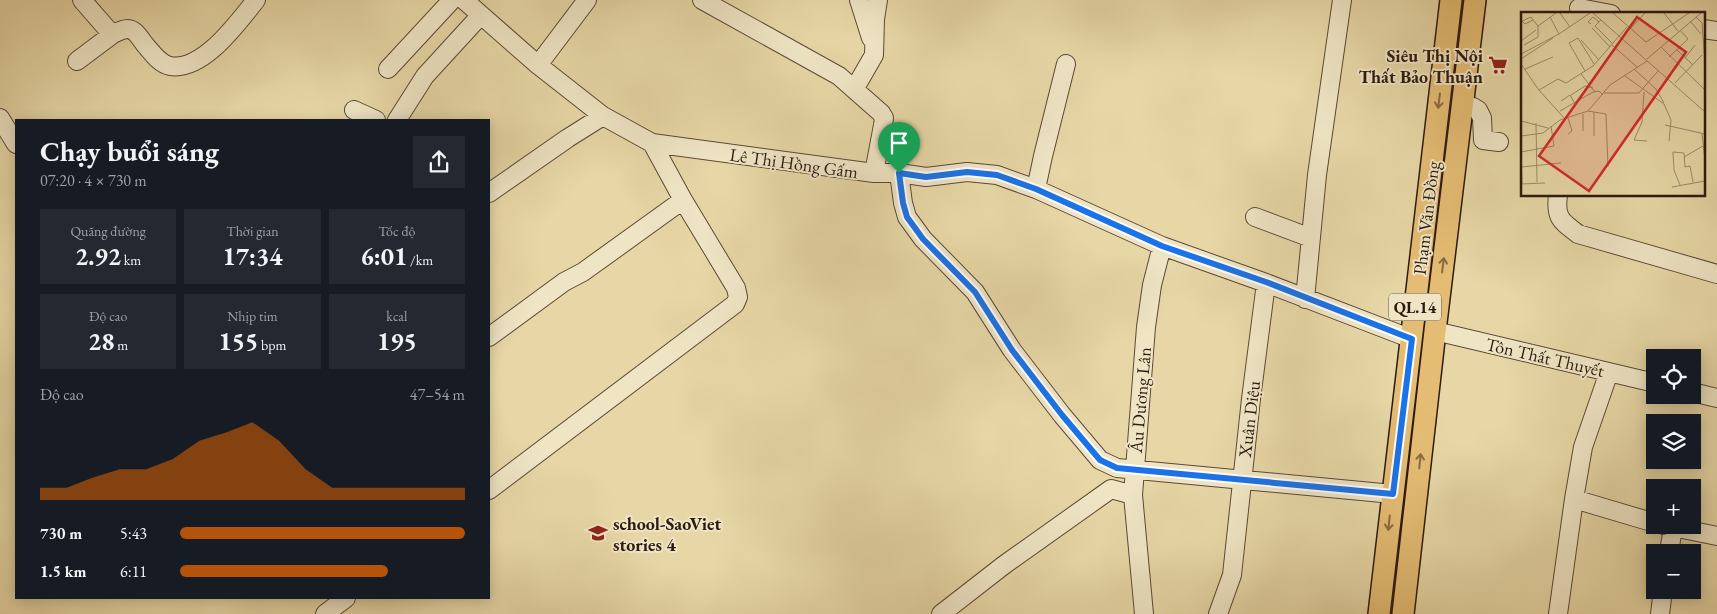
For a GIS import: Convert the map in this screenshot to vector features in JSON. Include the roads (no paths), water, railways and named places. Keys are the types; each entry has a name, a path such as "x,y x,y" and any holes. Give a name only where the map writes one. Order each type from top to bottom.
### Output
{"main road":[{"name":"Phạm Văn Đồng","path":"1379,614 1451,0"},
{"name":"Phạm Văn Đồng","path":"1403,614 1475,0"}],"street":[{"path":"82,0 107,28 134,31 155,57 170,66 192,63 208,53 226,36 256,0"},
{"path":"388,70 452,0"},
{"name":"Lê Thị Hồng Gấm","path":"464,0 538,65 603,116 652,143 874,174 899,173 926,177 967,172 997,175 1036,189 1162,246 1266,282 1412,339"},
{"path":"538,65 587,0"},
{"path":"702,0 828,69 855,88 881,113 884,118 874,174"},
{"path":"855,88 872,60 875,44 873,45 859,0"},
{"path":"873,45 878,0"},
{"path":"1305,298 1317,175 1342,0"},
{"path":"1580,7 1602,12"},
{"path":"398,119 425,76 480,16"},
{"path":"77,61 107,28"},
{"path":"1704,29 1717,31"},
{"path":"1036,189 1066,64"},
{"path":"1462,108 1473,107 1480,114 1483,140 1499,142"},
{"path":"354,110 374,119"},
{"path":"490,192 603,116"},
{"path":"0,118 15,142"},
{"path":"490,489 735,304 738,297 736,288 683,200 652,143"},
{"path":"899,173 907,217 923,239 975,292 1012,350 1062,415 1100,460 1117,468 1393,494"},
{"path":"1558,196 1557,213 1562,222 1578,234 1717,274"},
{"path":"490,336 564,282 583,272 683,200"},
{"path":"1255,217 1311,238"},
{"name":"Âu Dương Lân","path":"1144,614 1133,495 1146,327 1152,285 1162,246"},
{"name":"Xuân Diệu","path":"1218,614 1232,575 1266,282"},
{"name":"Tôn Thất Thuyết","path":"1435,331 1646,381"},
{"path":"1558,614 1583,447 1609,372"},
{"path":"1701,394 1717,398"},
{"path":"941,614 1004,565 1111,490 1133,495"},
{"path":"1574,499 1646,520"},
{"path":"1701,533 1717,536"},
{"path":"325,614 345,599"},
{"path":"1660,614 1662,599"}],"place":[{"name":"Siêu Thị Nội Thất Bảo Thuận","path":"1498,65"},
{"name":"school-SaoViet stories 4","path":"598,533"}]}
